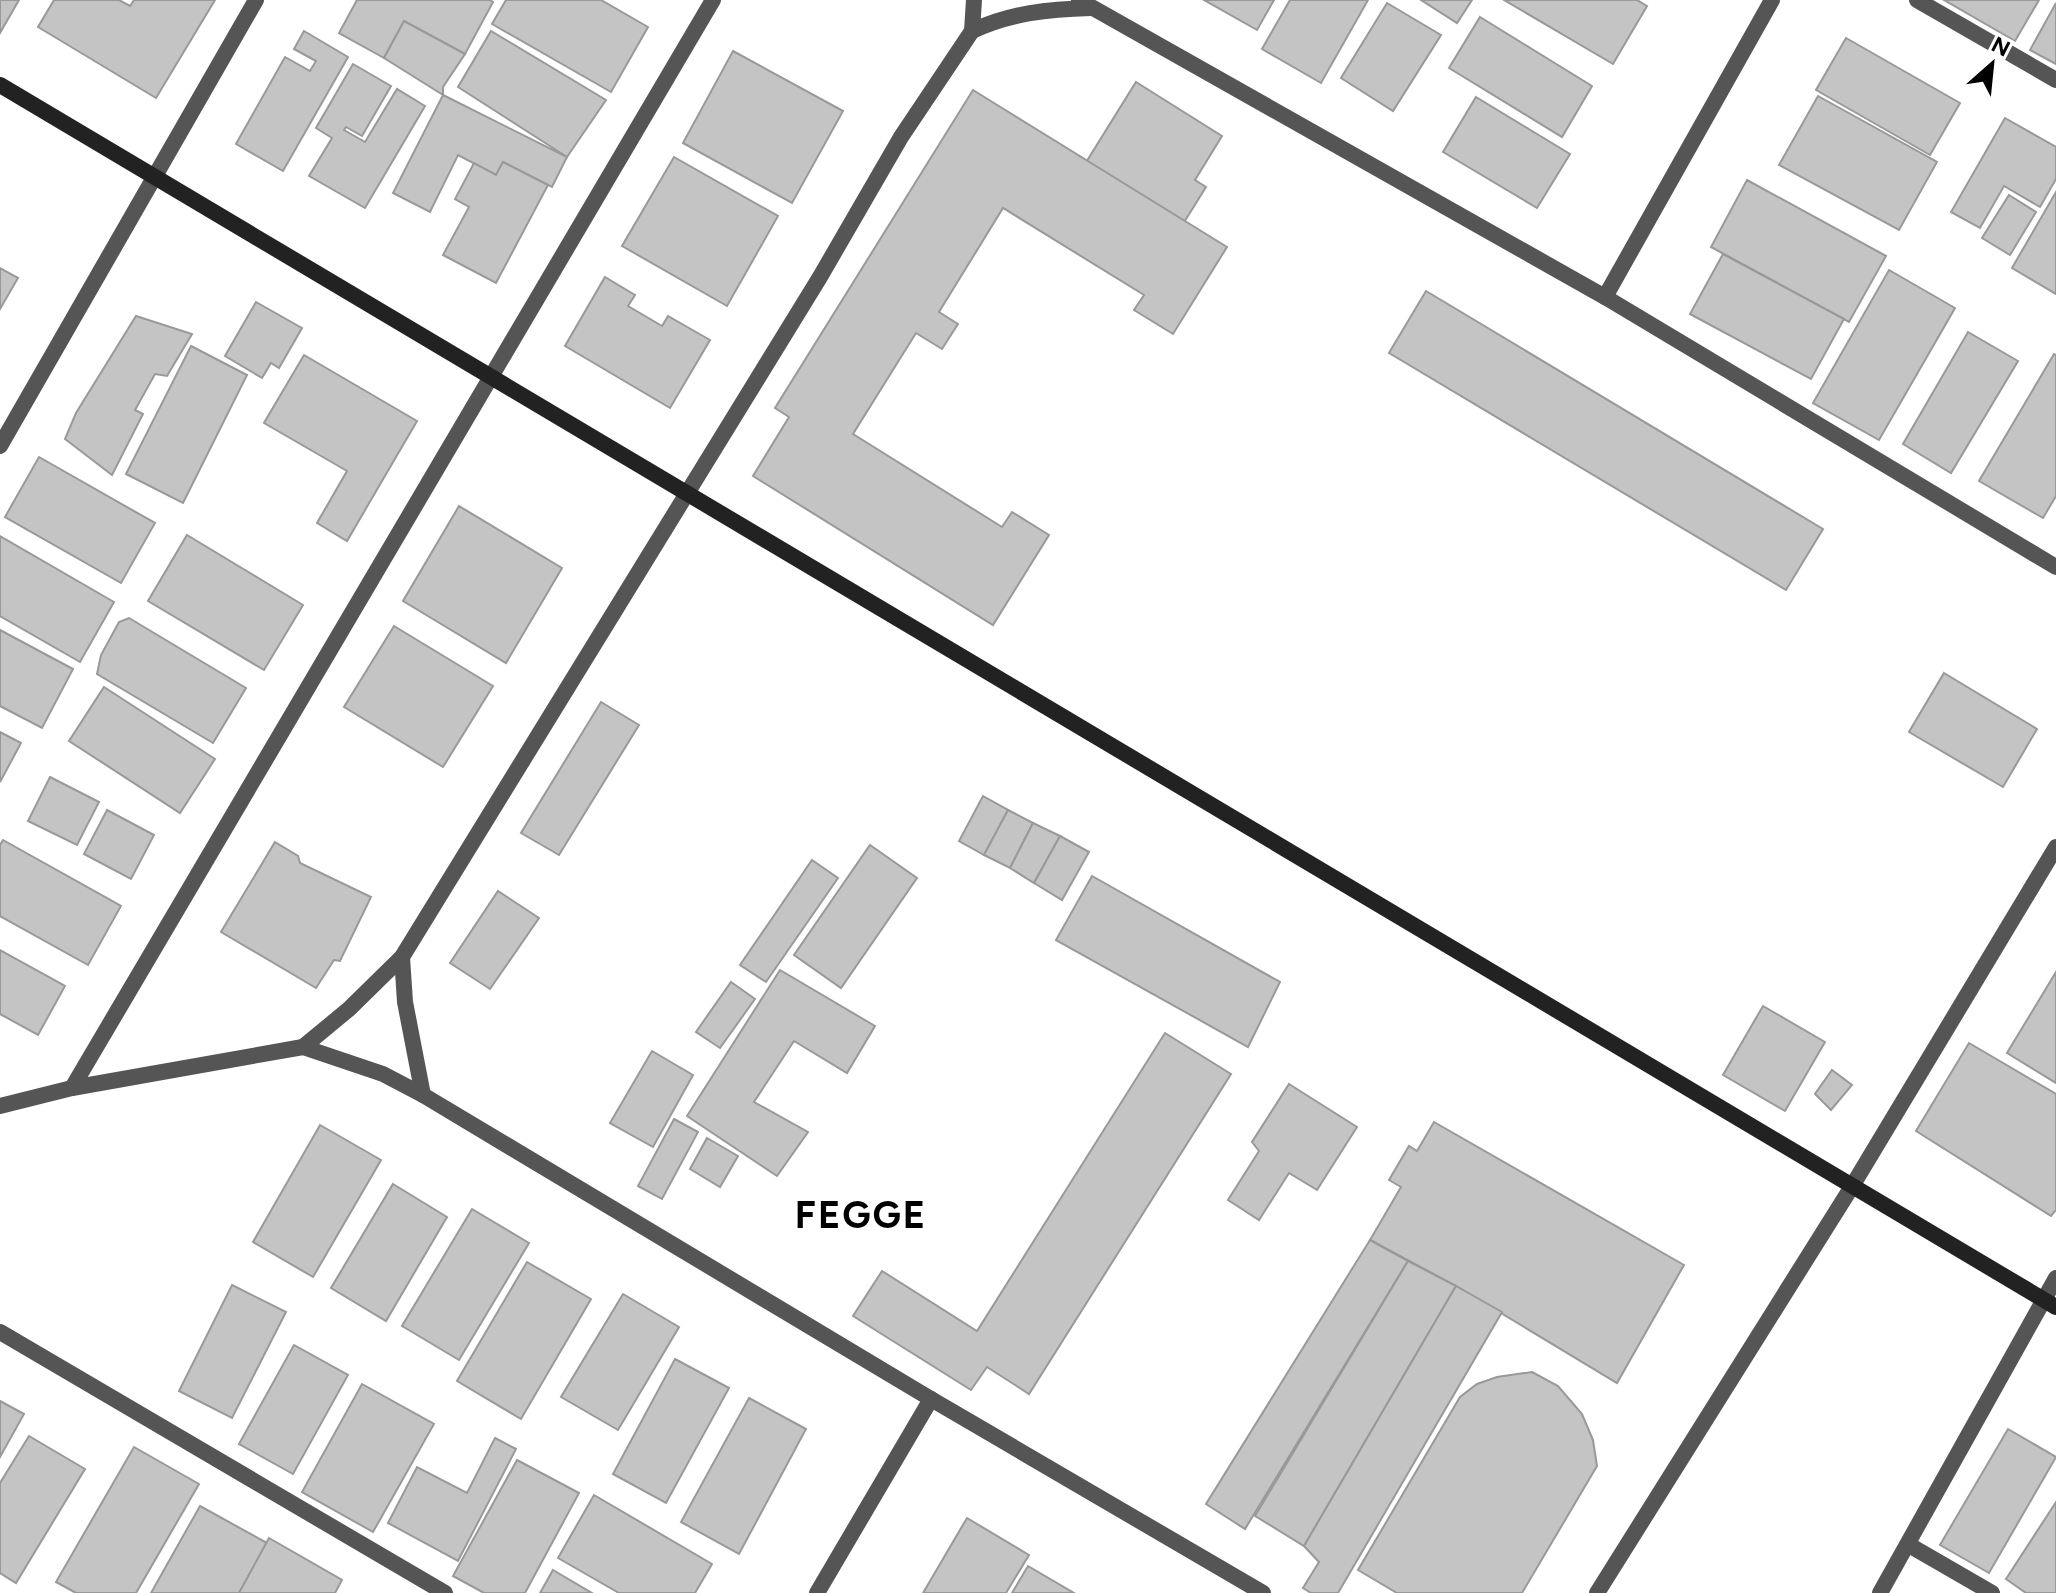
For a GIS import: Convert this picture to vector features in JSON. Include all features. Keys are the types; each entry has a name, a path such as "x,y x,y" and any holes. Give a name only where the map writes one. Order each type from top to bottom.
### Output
{"street":[{"path":"0,446 256,0"},
{"path":"72,1088 713,0"},
{"path":"303,1047 349,1009 402,957 687,495 901,137 972,31 974,0"},
{"path":"1605,297 1772,0"},
{"path":"1917,0 2056,80"},
{"path":"972,31 998,19 1085,4 1605,297 2056,567"},
{"path":"0,85 2050,1304"},
{"path":"1597,1593 1851,1188 2056,847"},
{"path":"402,957 405,1002 423,1095"},
{"path":"0,1106 72,1088 303,1047 383,1074 1263,1593"},
{"path":"1880,1593 2050,1304 2056,1278"},
{"path":"0,1332 445,1593"},
{"path":"817,1593 931,1399"},
{"path":"1909,1545 1992,1593"}],"building":[{"path":"0,0 19,0 0,33"},
{"path":"54,0 119,0 130,6 134,0 215,0 156,98 38,27"},
{"path":"357,0 493,2 465,54 404,21 384,58 339,33"},
{"path":"506,0 601,0 648,27 611,92 492,24"},
{"path":"1204,0 1274,0 1257,30"},
{"path":"1290,0 1368,0 1321,83 1262,49"},
{"path":"1421,0 1472,0 1457,23"},
{"path":"1504,0 1637,0 1647,6 1613,64"},
{"path":"1944,0 2039,0 2015,41"},
{"path":"1387,3 1441,35 1393,111 1341,78"},
{"path":"2056,3 2056,64 2030,50"},
{"path":"1480,17 1592,86 1562,137 1449,68"},
{"path":"404,21 465,54 443,87 443,95 384,58"},
{"path":"304,31 348,57 283,171 236,144 285,57 310,71 316,61 294,49"},
{"path":"491,31 606,100 567,157 458,87"},
{"path":"1846,38 1960,103 1930,155 1816,90"},
{"path":"733,51 843,111 792,203 683,143"},
{"path":"353,64 391,86 362,136 346,127 344,130 365,142 397,89 425,106 365,208 309,176 332,138 316,128"},
{"path":"1136,82 1222,136 1195,180 1206,187 1183,224 1085,164"},
{"path":"973,90 1227,247 1173,334 1134,310 1144,295 1003,208 939,312 958,324 942,349 916,333 853,434 1002,527 1012,512 1049,535 993,625 753,476 789,417 775,408"},
{"path":"443,95 567,157 552,187 503,162 496,175 458,155 430,212 393,193"},
{"path":"1818,96 1937,162 1899,230 1779,165"},
{"path":"1476,97 1570,154 1537,208 1443,152"},
{"path":"2005,118 2056,147 2056,179 2040,207 2004,186 1980,228 1951,212"},
{"path":"674,157 778,216 727,306 622,246"},
{"path":"503,162 548,185 496,283 443,255 469,207 455,199 474,163 496,175"},
{"path":"1747,180 1886,256 1849,322 1711,247"},
{"path":"2056,192 2056,294 2012,268"},
{"path":"2009,195 2036,212 2010,255 1982,238"},
{"path":"1723,254 1844,319 1811,379 1690,314"},
{"path":"0,268 18,278 0,309"},
{"path":"1889,270 1955,308 1879,440 1813,403"},
{"path":"605,277 635,295 628,306 662,326 668,316 710,340 670,408 565,346"},
{"path":"1426,291 1823,529 1786,590 1389,353"},
{"path":"256,302 302,328 279,368 271,363 262,378 225,356"},
{"path":"136,316 192,334 167,376 155,374 135,410 143,414 112,475 65,439 76,413"},
{"path":"1968,332 2018,361 1951,473 1903,444"},
{"path":"191,346 247,375 183,503 126,474"},
{"path":"2054,354 2056,496 2043,518 1979,481"},
{"path":"304,355 417,421 347,541 317,523 347,471 264,423"},
{"path":"39,457 155,523 121,583 5,517"},
{"path":"459,506 562,568 506,663 403,601"},
{"path":"187,535 303,605 264,670 148,601"},
{"path":"0,536 114,602 80,662 0,616"},
{"path":"129,618 246,688 213,743 97,674 101,655 119,622"},
{"path":"394,626 493,686 443,767 344,707"},
{"path":"0,630 73,669 42,728 0,706"},
{"path":"1944,673 2037,729 2003,787 1909,732"},
{"path":"104,687 215,759 180,813 69,741"},
{"path":"601,702 639,725 559,855 521,833"},
{"path":"0,732 21,743 0,782"},
{"path":"50,777 99,802 77,845 28,821"},
{"path":"983,796 1008,810 984,855 959,841"},
{"path":"107,810 154,835 131,879 84,854"},
{"path":"1008,810 1033,823 1010,868 984,855"},
{"path":"1033,823 1060,836 1034,883 1010,868"},
{"path":"1060,836 1089,852 1062,900 1034,883"},
{"path":"3,840 121,906 88,965 0,916 0,845"},
{"path":"275,842 298,856 300,863 371,897 340,961 334,960 316,988 221,932"},
{"path":"870,845 917,878 841,988 794,955"},
{"path":"812,860 838,878 766,982 740,965"},
{"path":"1092,876 1280,982 1248,1047 1056,940"},
{"path":"498,891 539,918 490,989 450,963"},
{"path":"0,950 65,986 38,1035 0,1014"},
{"path":"780,970 875,1026 847,1073 794,1041 754,1102 808,1132 777,1176 687,1116"},
{"path":"2056,972 2056,1083 2007,1053"},
{"path":"731,982 755,999 720,1048 696,1032"},
{"path":"1763,1006 1825,1042 1785,1111 1723,1075"},
{"path":"1165,1033 1231,1074 1029,1394 987,1367 971,1390 853,1316 882,1271 977,1331"},
{"path":"1969,1043 2056,1094 2056,1210 2051,1216 1916,1131"},
{"path":"652,1051 693,1075 653,1147 610,1123"},
{"path":"1832,1070 1852,1085 1831,1110 1815,1094"},
{"path":"1289,1084 1357,1127 1317,1190 1289,1173 1259,1220 1228,1200 1259,1151 1252,1142"},
{"path":"674,1119 698,1132 662,1199 638,1186"},
{"path":"1434,1122 1684,1265 1617,1383 1456,1286 1370,1240 1401,1187 1389,1180 1409,1146 1417,1151"},
{"path":"320,1125 381,1160 313,1277 253,1242"},
{"path":"707,1138 738,1156 720,1187 690,1169"},
{"path":"393,1184 447,1217 386,1321 331,1288"},
{"path":"472,1209 529,1243 459,1360 402,1326"},
{"path":"1370,1240 1408,1261 1245,1529 1206,1504"},
{"path":"1408,1261 1456,1286 1304,1546 1255,1516"},
{"path":"527,1262 591,1299 521,1419 457,1381"},
{"path":"232,1285 286,1312 232,1418 179,1391"},
{"path":"1456,1286 1502,1312 1338,1593 1311,1593 1303,1588 1319,1562 1304,1546"},
{"path":"623,1294 679,1327 618,1430 561,1397"},
{"path":"294,1345 348,1375 293,1474 239,1444"},
{"path":"675,1359 729,1388 666,1503 613,1474"},
{"path":"1532,1372 1558,1386 1582,1414 1593,1440 1597,1466 1522,1593 1397,1593 1358,1570 1460,1397 1477,1384 1497,1377"},
{"path":"362,1384 434,1424 373,1532 302,1492"},
{"path":"749,1398 806,1429 739,1554 681,1522"},
{"path":"0,1401 24,1414 0,1457"},
{"path":"2008,1429 2056,1457 1989,1573 1940,1545"},
{"path":"29,1436 85,1469 16,1583 0,1573 0,1483"},
{"path":"495,1438 516,1449 458,1561 388,1523 417,1467 467,1493"},
{"path":"134,1447 199,1484 136,1593 76,1593 56,1582"},
{"path":"517,1460 579,1493 525,1593 484,1593 453,1576"},
{"path":"594,1495 712,1564 695,1593 619,1593 558,1558"},
{"path":"2056,1502 2056,1593 2026,1593 2006,1579"},
{"path":"200,1506 267,1543 239,1593 151,1593"},
{"path":"967,1518 1029,1555 1006,1593 923,1593"},
{"path":"269,1538 342,1580 335,1593 239,1593"},
{"path":"1028,1566 1074,1593 1012,1593"},
{"path":"553,1570 592,1593 540,1593"}],"district":[{"name":"FEGGE","path":"861,1215"}]}
